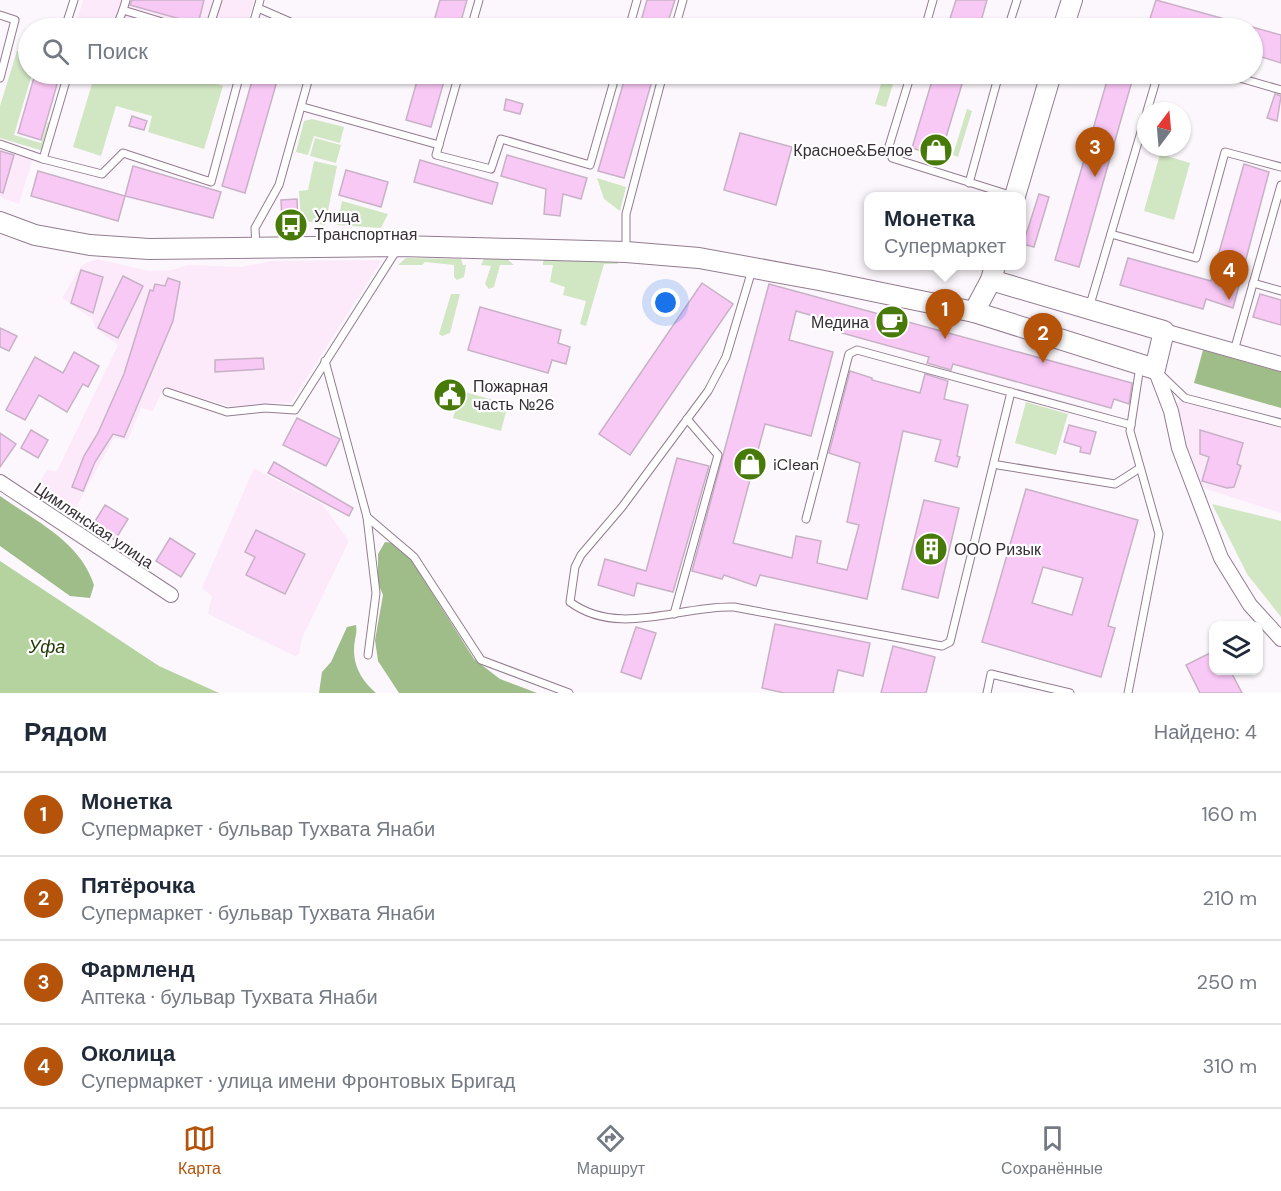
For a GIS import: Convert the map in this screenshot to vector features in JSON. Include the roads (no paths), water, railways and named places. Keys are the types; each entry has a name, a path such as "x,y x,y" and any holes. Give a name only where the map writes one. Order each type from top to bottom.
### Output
{"street":[{"path":"1067,18 1072,0"},
{"path":"1015,192 1047,84"},
{"path":"0,222 35,235 90,245 149,249 400,246 626,252 699,258 974,312 1148,366 1171,411 1179,448 1221,558 1250,605 1281,639"},
{"path":"974,312 993,273 1089,309 1281,364"},
{"path":"1148,366 1164,331"},
{"name":"Цимлянская улица","path":"0,482 171,595"}],"lane":[{"path":"68,18 74,0"},
{"path":"120,18 126,0"},
{"path":"212,18 218,0"},
{"path":"255,18 260,0"},
{"path":"474,18 479,0"},
{"path":"632,18 637,0"},
{"path":"678,18 683,0"},
{"path":"928,18 933,0"},
{"path":"1011,18 1017,0"},
{"path":"258,8 281,18"},
{"path":"123,10 149,18"},
{"path":"0,15 15,20 0,78"},
{"path":"44,159 65,84"},
{"path":"0,144 44,159 102,174 123,153 211,182 237,84"},
{"path":"256,247 255,228 279,185 308,84"},
{"path":"456,84 436,155 491,169 501,139 590,165 613,84"},
{"path":"626,252 626,214 660,84"},
{"path":"908,84 889,146 890,154 896,161 1000,192"},
{"path":"969,183 997,84"},
{"path":"1150,102 1155,84"},
{"path":"1260,84 1281,90"},
{"path":"303,107 439,145"},
{"path":"1089,309 1137,147"},
{"path":"1111,234 1196,258 1225,152 1281,167"},
{"path":"1234,351 1281,185"},
{"path":"167,393 227,412 265,408 295,410 400,246"},
{"path":"753,268 726,357 708,391 622,507 581,555 575,567 570,602 578,608 625,621 675,614 709,606 734,607 942,646 950,642 1011,392"},
{"path":"1253,283 1281,291"},
{"path":"806,519 849,354 857,350 1131,425"},
{"path":"325,361 367,517 376,593 368,654"},
{"path":"1128,693 1159,534 1140,468 1131,425 1148,366 1185,398 1281,423"},
{"path":"675,614 718,455 687,419"},
{"path":"998,465 1115,484 1140,468"},
{"path":"367,517 414,557 481,660 569,693"},
{"path":"987,693 991,674 1070,693"}],"water":[{"name":"Уфа","path":"0,561 159,666 219,693 0,693"}],"place":[{"name":"Красное&Белое","path":"936,150"},
{"name":"Фармленд","path":"1095,177"},
{"name":"Улица Транспортная","path":"291,225"},
{"name":"Околица","path":"1229,300"},
{"name":"Медина","path":"892,322"},
{"name":"Монетка","path":"945,339"},
{"name":"Пятёрочка","path":"1043,363"},
{"name":"Пожарная часть №26","path":"450,395"},
{"name":"iClean","path":"750,464"},
{"name":"ООО Ризык","path":"931,549"}]}
